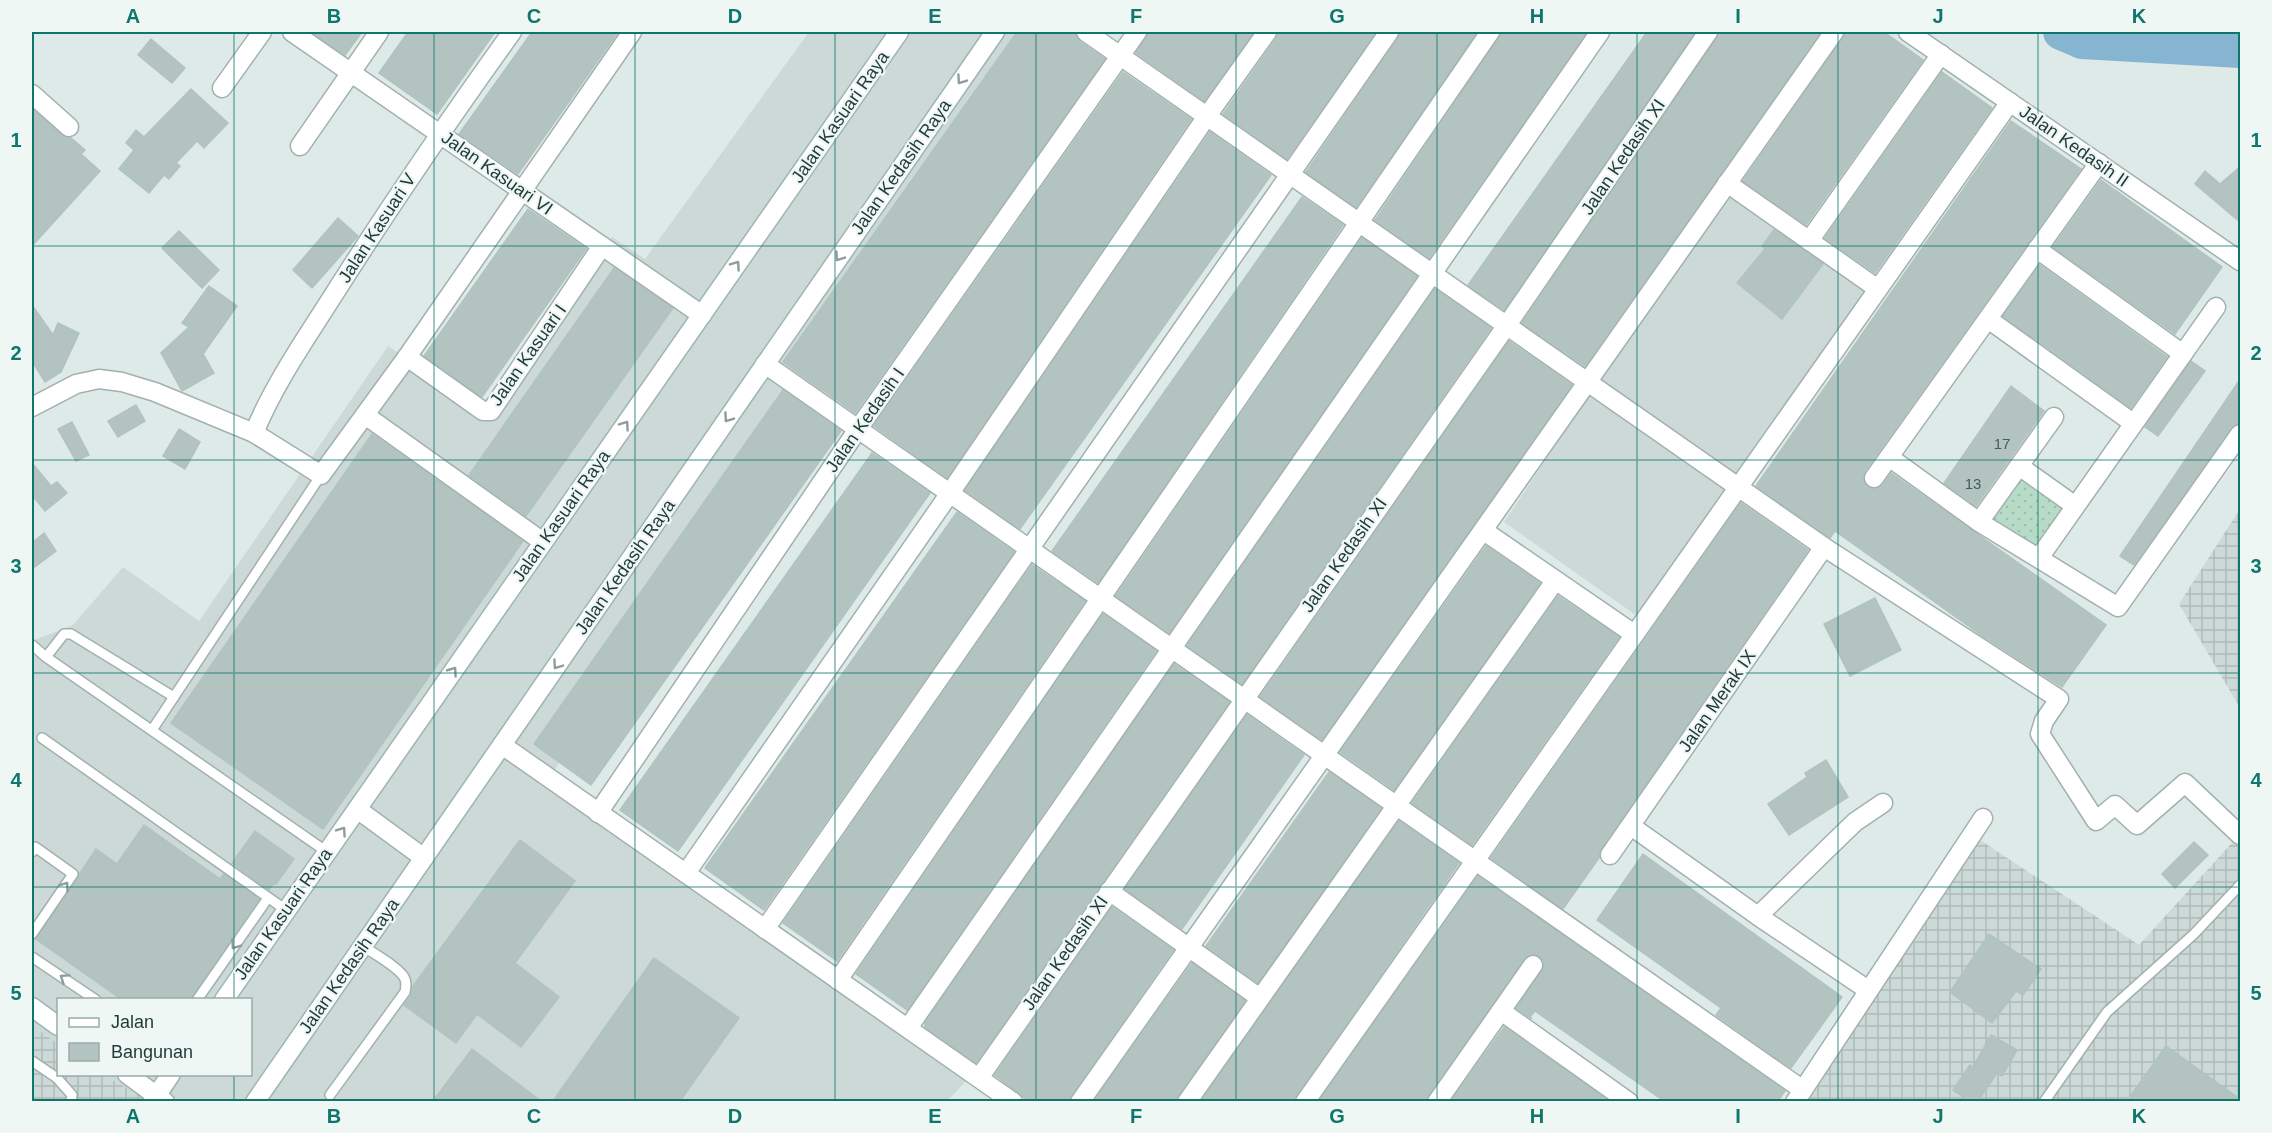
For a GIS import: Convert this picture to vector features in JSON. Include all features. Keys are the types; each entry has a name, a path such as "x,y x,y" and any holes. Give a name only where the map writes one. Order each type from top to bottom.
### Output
{"street":[{"path":"222,88 262,32"},
{"name":"Jalan Kasuari VI","path":"292,32 702,315"},
{"path":"300,146 379,32"},
{"name":"Jalan Kasuari V","path":"254,433 277,384 440,134 512,32"},
{"path":"32,407 76,384 99,379 111,381 155,392 254,433 321,476 407,357 632,32"},
{"name":"Jalan Kasuari Raya","path":"225,998 899,32"},
{"name":"Jalan Kedasih Raya","path":"255,1101 995,32"},
{"path":"1086,32 1824,547 2059,699 2044,722 2040,734 2096,821 2115,805 2137,825 2184,783 2241,835"},
{"name":"Jalan Kedasih I","path":"598,813 858,429 1137,32"},
{"path":"686,873 1267,32"},
{"path":"765,929 1389,32"},
{"path":"838,980 1490,32"},
{"path":"908,1028 1600,32"},
{"name":"Jalan Kedasih XI","path":"979,1078 1243,698 1507,325 1708,32"},
{"path":"1080,1101 1834,32"},
{"name":"Jalan Kedasih II","path":"1908,32 2241,261"},
{"path":"1809,241 1941,54"},
{"path":"32,94 69,128"},
{"path":"1305,1101 2010,102"},
{"path":"1874,478 2099,163"},
{"path":"1727,183 1878,289"},
{"name":"Jalan Kasuari I","path":"407,357 483,411 491,411 602,246"},
{"path":"2037,249 2183,354"},
{"path":"2039,558 2074,505 2216,307"},
{"path":"1988,319 2133,423"},
{"path":"765,364 1474,860 1799,1096 1983,818"},
{"path":"364,414 543,542"},
{"path":"1979,522 2054,417"},
{"path":"1889,457 1979,522 2118,607 2241,434"},
{"path":"2019,466 2074,505"},
{"path":"1484,531 1634,634"},
{"name":"Jalan Merak IX","path":"1610,855 1824,547"},
{"path":"1187,1101 1555,581"},
{"path":"502,745 1013,1101"},
{"path":"1758,916 1855,822 1884,803"},
{"path":"357,809 424,858"},
{"path":"1631,826 1868,990"},
{"path":"1109,891 1260,998"},
{"path":"1437,1101 1533,965"},
{"path":"32,1007 57,1025"},
{"path":"1501,1011 1629,1101"},
{"path":"129,1076 158,1100 170,1076"}],"lane":[{"path":"152,730 321,476"},
{"path":"46,657 63,634 71,634 174,697"},
{"path":"32,645 327,852"},
{"path":"42,738 286,910"},
{"path":"32,852 35,847 73,874 32,934"},
{"path":"2044,1101 2108,1012 2239,892"},
{"path":"198,998 268,897"},
{"path":"330,1095 405,992 407,984 399,972 363,946"},
{"path":"32,957 94,998"},
{"path":"32,1060 66,1086 72,1095 71,1101"}],"shaded area":[{"path":"809,32 1073,32 544,785 972,1075 947,1101 151,1101 105,1076 252,1076 252,998 57,998 57,1043 32,1025 32,641 73,625 123,567 199,621 388,346 491,412 612,237 645,259"},
{"path":"1728,190 1872,290 1637,616 1504,522"},
{"path":"2240,509 2240,708 2179,604"},
{"path":"2240,834 2240,1101 1801,1102 1974,836 2139,945"},
{"path":"32,1025 57,1043 57,1076 105,1076 151,1101 32,1101"}],"green space":[{"path":"2020,471 2069,506 2033,555 1983,521"}],"building":[{"path":"311,32 362,32 345,55"},
{"path":"408,32 495,32 437,114 379,73"},
{"path":"532,32 618,32 518,174 459,134"},
{"path":"1017,32 1075,32 1079,41 1105,59 855,413 783,362"},
{"path":"1148,32 1254,32 1204,101 1136,53"},
{"path":"1278,32 1376,32 1287,159 1223,114 1276,39"},
{"path":"1400,32 1477,32 1356,207 1306,172"},
{"path":"1501,32 1587,32 1429,258 1375,220"},
{"path":"1647,32 1695,32 1504,310 1468,285"},
{"path":"1719,32 1821,32 1585,366 1522,323"},
{"path":"1845,32 1884,32 1923,60 1806,225 1743,181"},
{"path":"151,39 185,68 172,83 138,55"},
{"path":"1123,72 1191,119 947,478 874,426"},
{"path":"1942,72 1992,108 1875,273 1825,238"},
{"path":"191,89 228,123 204,148 197,141 176,163 180,166 169,179 164,175 149,193 119,169 134,150 126,143 136,130 144,137"},
{"path":"32,109 62,135 71,138 85,150 81,154 100,171 32,246"},
{"path":"2011,121 2081,169 1865,471 1863,477 1867,487 1874,489 1883,485 1891,473 2106,625 2062,687 1981,635 1835,531 1830,538 1756,486"},
{"path":"1210,132 1271,175 1020,529 965,490"},
{"path":"2241,166 2241,223 2195,184 2205,171 2220,184"},
{"path":"2101,180 2222,267 2175,334 2053,247"},
{"path":"1302,197 1343,225 1098,583 1052,551"},
{"path":"528,209 586,249 482,397 424,356"},
{"path":"338,218 358,236 312,288 293,270"},
{"path":"1774,230 1823,264 1782,319 1737,283 1765,249 1762,246"},
{"path":"179,231 219,270 202,288 162,248"},
{"path":"1362,238 1417,276 1169,633 1116,596"},
{"path":"2040,265 2167,357 2131,408 2003,316"},
{"path":"614,268 673,308 526,516 469,475"},
{"path":"209,286 237,306 203,354 214,373 182,391 161,353 189,327 182,323"},
{"path":"1435,289 1491,328 1242,684 1187,646"},
{"path":"32,305 53,335 58,323 79,333 61,372 45,382 32,361"},
{"path":"1509,341 1572,385 1322,740 1260,697"},
{"path":"2191,361 2205,371 2158,436 2145,427"},
{"path":"2241,378 2241,423 2231,428 2134,565 2120,556"},
{"path":"2011,386 2044,411 1976,506 1944,483"},
{"path":"783,390 841,431 591,785 534,744"},
{"path":"136,405 145,421 118,437 108,421"},
{"path":"72,422 89,455 76,461 58,429"},
{"path":"179,429 200,442 185,469 163,456"},
{"path":"372,434 523,541 323,829 171,723"},
{"path":"872,453 930,493 678,851 620,810"},
{"path":"32,463 51,486 57,482 67,493 45,511 32,495"},
{"path":"1741,503 1808,550 1601,849 1599,858 1563,909 1491,858"},
{"path":"957,512 1014,552 764,910 705,868"},
{"path":"44,533 56,551 32,569 32,543"},
{"path":"1486,546 1540,583 1394,790 1340,752"},
{"path":"1032,565 1085,601 837,961 783,923"},
{"path":"1558,596 1619,637 1472,845 1412,803"},
{"path":"1875,598 1901,650 1850,676 1824,624"},
{"path":"1103,614 1156,651 907,1010 856,974"},
{"path":"1174,664 1229,702 976,1063 925,1027 925,1023"},
{"path":"1247,715 1304,755 1182,929 1125,889"},
{"path":"1826,760 1848,797 1789,835 1768,804 1807,777 1805,773"},
{"path":"1329,772 1381,808 1258,983 1206,946"},
{"path":"1399,821 1459,863 1294,1101 1201,1101"},
{"path":"144,825 220,879 224,874 259,899 191,998 120,998 36,939 96,849 117,864"},
{"path":"255,831 294,859 269,890 232,863"},
{"path":"520,840 575,881 515,963 559,997 521,1047 477,1014 456,1043 404,1005 411,996 413,986"},
{"path":"2194,842 2208,855 2175,888 2162,874"},
{"path":"1643,854 1842,997 1791,1068 1716,1015 1721,1008 1597,920"},
{"path":"1478,876 1785,1091 1778,1101 1664,1101 1535,1011 1530,1017 1532,1019 1516,1008 1544,967 1543,960 1533,954 1524,959 1426,1101 1319,1101"},
{"path":"1112,907 1173,950 1069,1101 1027,1101 995,1075"},
{"path":"1989,934 2041,969 2023,995 2016,991 1992,1023 1950,992"},
{"path":"654,958 739,1018 680,1101 553,1101"},
{"path":"1192,963 1245,1001 1176,1101 1094,1101"},
{"path":"1504,1027 1609,1101 1451,1101"},
{"path":"1991,1035 2017,1050 2002,1076 1997,1073 1978,1101 1970,1101 1953,1090 1970,1065 1973,1067"},
{"path":"2166,1046 2241,1100 2241,1101 2127,1101"},
{"path":"472,1049 541,1101 433,1101"}],"waterway":[{"path":"2061,32 2082,41 2240,50"}]}
